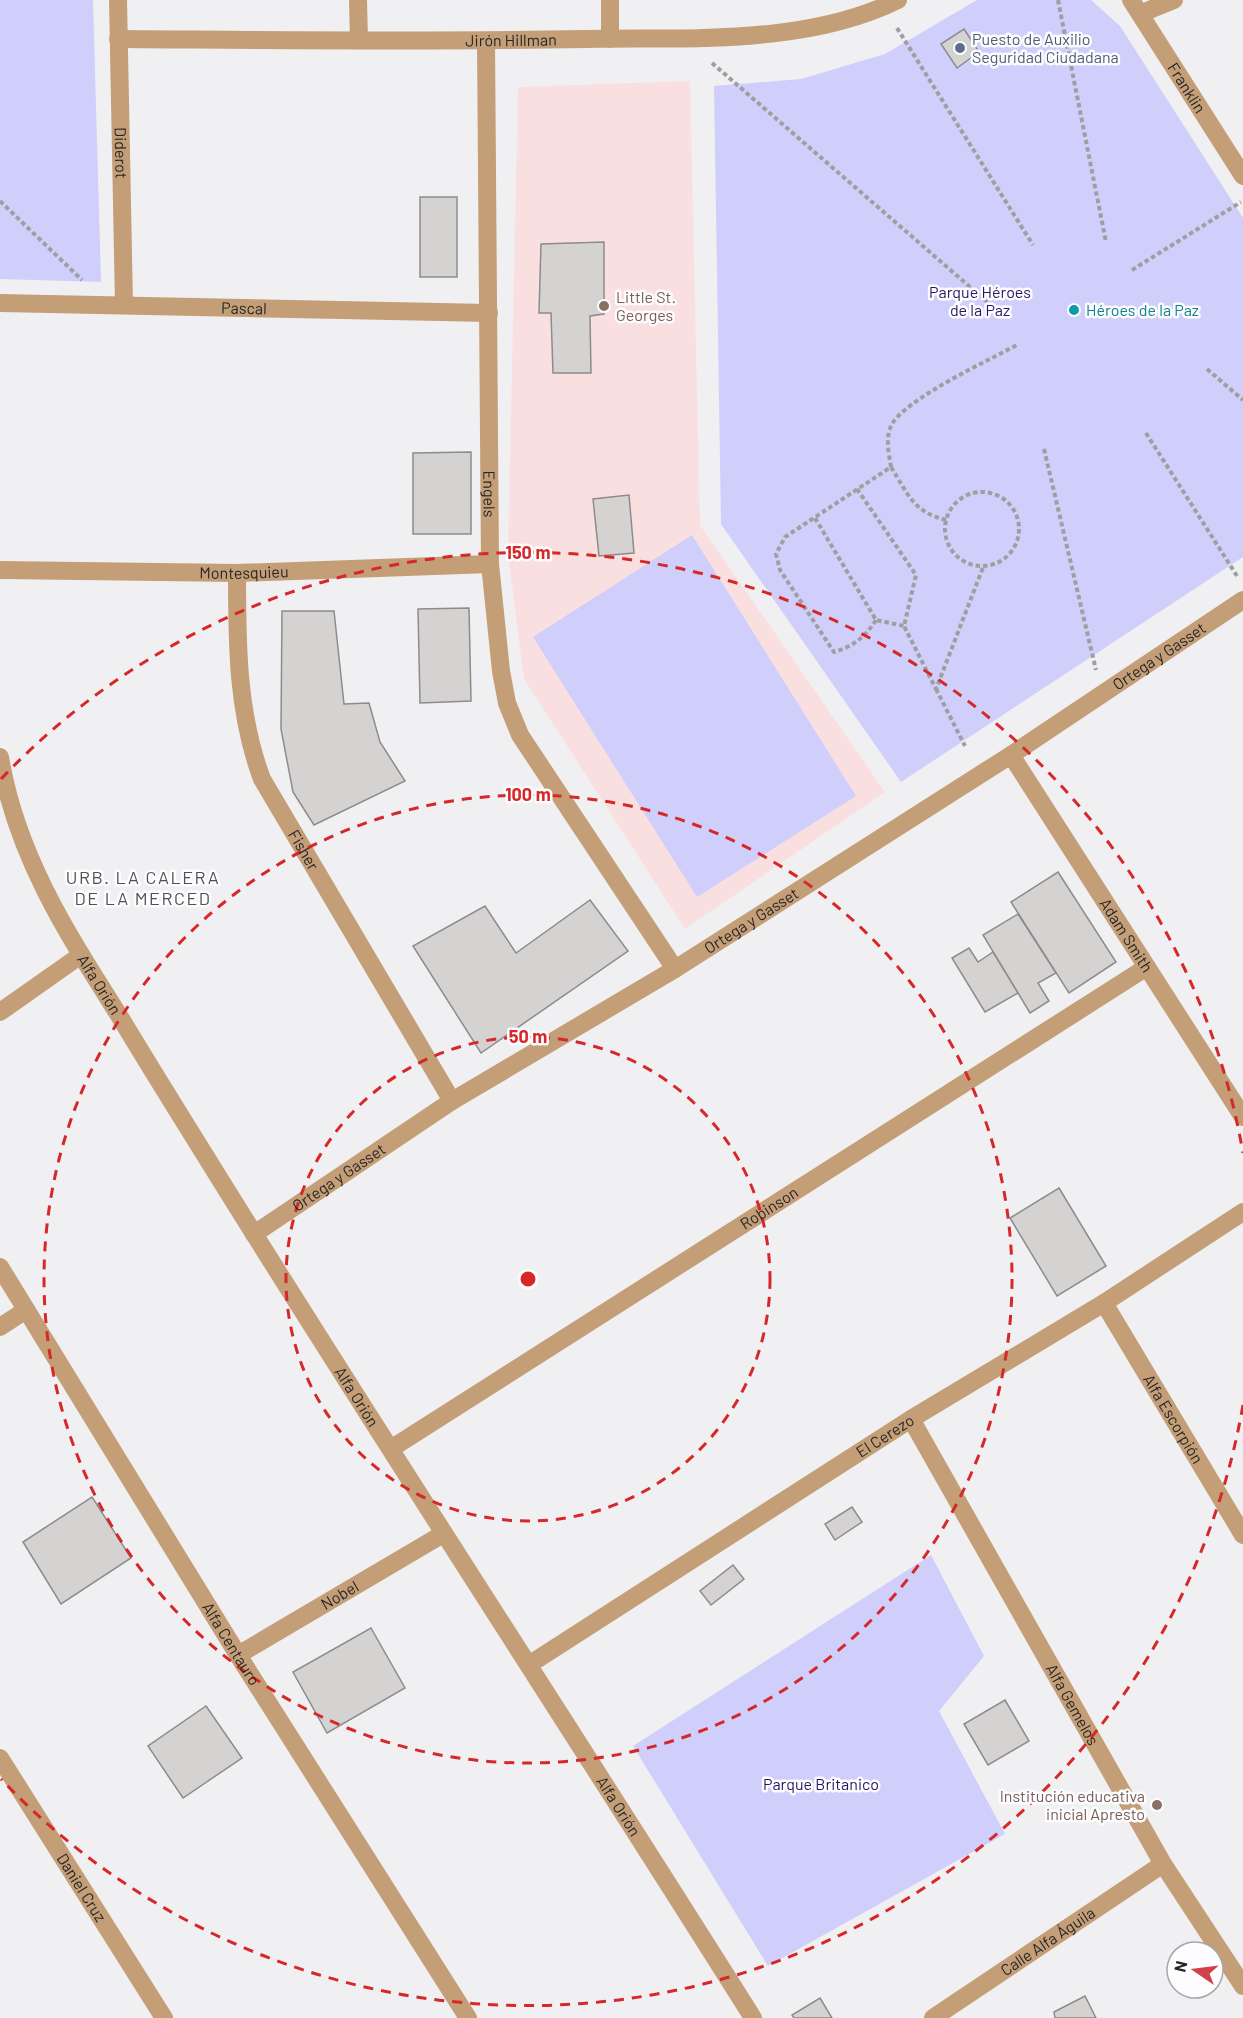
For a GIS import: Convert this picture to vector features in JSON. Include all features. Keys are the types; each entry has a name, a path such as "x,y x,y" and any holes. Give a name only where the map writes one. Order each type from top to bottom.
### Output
{"street":[{"name":"Diderot","path":"116,305 118,0"},
{"path":"358,0 359,40"},
{"path":"610,0 610,39"},
{"path":"1136,7 1174,0"},
{"name":"Jirón Hillman","path":"118,39 486,41 755,36 835,21 891,3"},
{"name":"Franklin","path":"1136,7 1243,176"},
{"name":"Engels","path":"486,41 490,564 501,671 507,703 520,735 675,969"},
{"name":"Pascal","path":"0,303 489,314"},
{"name":"Montesquieu","path":"0,570 237,573 490,564"},
{"name":"Fisher","path":"237,573 242,699 246,730 262,779 452,1101"},
{"name":"Ortega y Gasset","path":"254,1234 452,1101 675,969 1011,755 1243,600"},
{"name":"Adam Smith","path":"1011,755 1243,1117"},
{"name":"Alfa Orión","path":"0,757 8,795 28,858 81,955 254,1234 392,1448 442,1534 530,1664 753,2018"},
{"path":"0,1012 81,955"},
{"name":"Robinson","path":"392,1448 1147,967"},
{"name":"El Cerezo","path":"530,1664 911,1419 1104,1303 1243,1212"},
{"name":"Alfa Centauro","path":"0,1267 238,1655 467,2017"},
{"name":"Alfa Escorpión","path":"1104,1303 1242,1530"},
{"path":"0,1327 26,1310"},
{"name":"Alfa Gemelos","path":"911,1419 1163,1864 1243,1986"},
{"name":"Nobel","path":"238,1655 442,1534"},
{"name":"Daniel Cruz","path":"0,1758 164,2018"},
{"name":"Calle Alfa Águila","path":"933,2018 1163,1864"}],"path":[{"path":"1058,0 1106,242"},
{"path":"891,3 1033,245"},
{"path":"685,39 1000,313"},
{"path":"1132,270 1243,200"},
{"path":"0,201 116,305"},
{"path":"946,520 928,516 915,506 891,467 888,441 891,427 899,414 931,393 1017,345"},
{"path":"1207,369 1243,400"},
{"path":"1146,433 1239,578"},
{"path":"1044,448 1103,693"},
{"path":"876,620 867,635 850,647 834,652 780,570 776,554 785,537 891,467"},
{"path":"858,489 916,575 904,626 965,746"},
{"path":"991,493 1011,505 1019,526 1018,538 1012,550 1003,559 984,565 967,562 949,546 946,520 958,501 968,494 991,493"},
{"path":"814,518 876,620 904,626"},
{"path":"936,689 984,565"}],"shaded area":[{"name":"Little St. Georges","path":"690,81 700,525 885,792 685,929 524,679 508,554 518,87"}],"green space":[{"path":"0,0 93,0 101,282 0,279"},
{"name":"Parque Héroes de la Paz","path":"977,0 1091,0 1120,26 1243,218 1243,557 901,782 721,524 714,86 801,79 885,54"},
{"path":"692,535 856,796 697,897 533,637"},
{"name":"Parque Britanico","path":"931,1555 984,1656 939,1711 1005,1834 768,1966 633,1746"}],"building":[{"name":"Puesto de Auxilio Seguridad Ciudadana","path":"964,29 979,52 957,68 941,44"},
{"path":"420,197 457,197 457,277 420,277"},
{"path":"604,242 604,314 590,316 591,373 553,373 551,313 539,313 541,244"},
{"path":"471,452 471,534 413,534 413,453"},
{"path":"629,495 634,553 599,556 593,499"},
{"path":"469,608 471,701 420,703 418,609"},
{"path":"282,611 334,611 344,704 369,703 380,742 405,781 314,825 293,792 281,729"},
{"path":"1058,872 1116,962 1069,993 1011,902"},
{"path":"590,900 628,951 481,1053 413,946 485,906 516,953"},
{"path":"1018,914 1056,973 1038,983 1049,1001 1030,1013 983,935"},
{"path":"969,948 978,962 993,952 1018,993 985,1012 952,958"},
{"path":"1059,1188 1106,1266 1057,1296 1010,1218"},
{"path":"92,1497 131,1558 61,1604 23,1542"},
{"path":"852,1507 862,1522 835,1540 825,1524"},
{"path":"733,1565 744,1579 711,1605 700,1591"},
{"path":"371,1628 405,1688 327,1733 293,1672"},
{"path":"1005,1700 1029,1741 988,1765 964,1724"},
{"path":"206,1706 242,1758 183,1798 148,1746"},
{"path":"1085,1996 1096,2018 1055,2018 1054,2012"},
{"path":"820,1998 832,2018 794,2018 792,2015"}],"place":[{"name":"Puesto de Auxilio Seguridad Ciudadana","path":"960,48"},
{"name":"Little St. Georges","path":"604,306"},
{"name":"Héroes de la Paz","path":"1074,310"},
{"name":"Institución educativa inicial Apresto","path":"1157,1805"}],"district":[{"name":"URB. LA CALERA DE LA MERCED","path":"143,888"}]}
